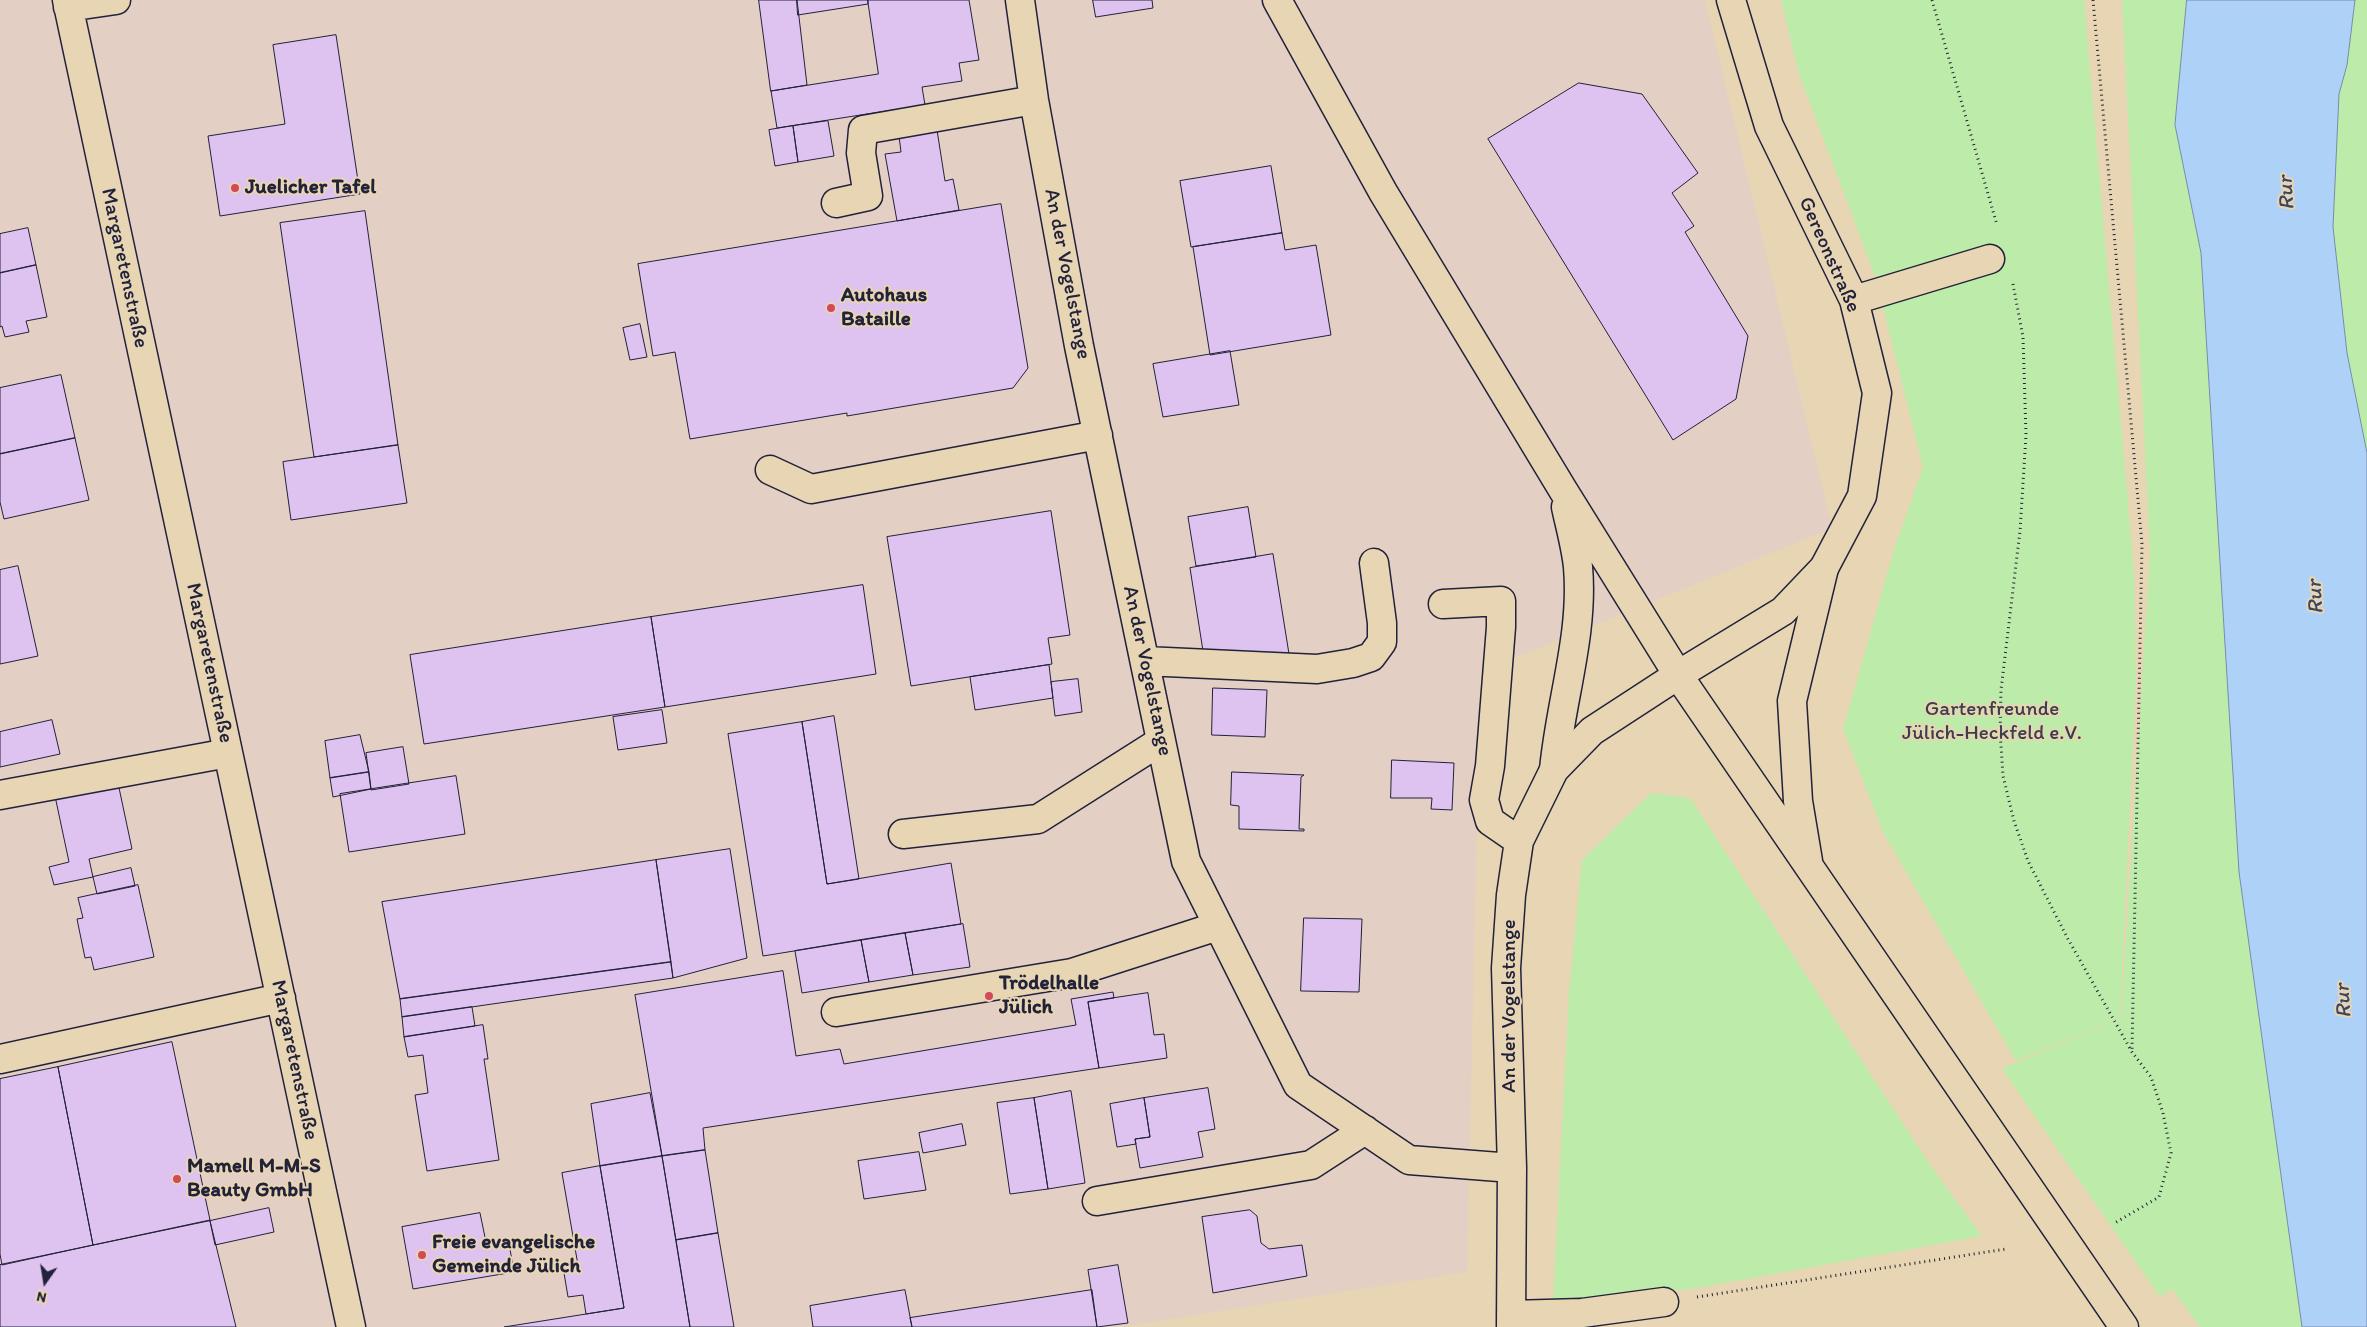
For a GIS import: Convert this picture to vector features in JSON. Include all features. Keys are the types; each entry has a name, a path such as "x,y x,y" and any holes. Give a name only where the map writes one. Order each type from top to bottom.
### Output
{"street":[{"path":"67,4 116,0"},
{"name":"An der Vogelstange","path":"1020,0 1034,100 1079,346 1186,862 1298,1086 1409,1160 1512,1168"},
{"path":"1276,0 1383,192 1563,490 1678,675 2124,1327"},
{"name":"Gereonstraße","path":"1678,675 1783,611 1824,568 1862,496 1877,393 1854,300 1769,126 1731,0"},
{"name":"Margaretenstraße","path":"67,4 351,1327"},
{"path":"836,203 868,196 861,153 863,130 1034,100"},
{"path":"1854,300 1990,259"},
{"path":"770,470 811,490 1098,435"},
{"path":"1554,770 1557,732 1577,614 1578,567 1563,490"},
{"path":"1145,661 1317,669 1353,663 1371,657 1382,642 1382,622 1374,563"},
{"path":"1810,870 1798,801 1792,701 1824,568"},
{"path":"1443,604 1501,601 1501,627 1491,756 1484,800 1490,821 1519,841"},
{"name":"An der Vogelstange","path":"1511,1321 1512,1168 1506,968 1511,895 1519,841 1554,770 1592,732 1678,675"},
{"path":"903,834 1038,819 1161,741"},
{"path":"0,795 228,753"},
{"path":"836,1012 1072,973 1218,926"},
{"path":"0,1058 281,998"},
{"path":"1097,1201 1311,1165 1365,1130"},
{"path":"1511,1321 1664,1302"}],"path":[{"path":"1932,0 1997,227"},
{"path":"2093,0 2142,544 2132,1052"},
{"path":"2011,279 2023,337 2026,434 2020,532 2000,690 2000,731 2004,776 2014,821 2028,861 2068,939 2132,1052 2151,1077 2163,1113 2171,1153 2159,1197 2112,1224"},
{"path":"1664,1302 2006,1249"}],"shaded area":[{"path":"0,0 1705,0 1832,528 1480,672 1467,1272 1120,1327 0,1327"}],"green space":[{"name":"Gartenfreunde Jülich-Heckfeld e.V.","path":"1781,0 2084,0 2134,573 2136,680 2120,1017 2016,1061 1883,832 1843,729 1893,553 1923,467 1876,279 1799,74"},
{"path":"2122,0 2187,0 2175,125 2201,253 2239,872 2302,1327 2200,1327 2172,1289 2160,1297 2002,1069 2121,1017 2150,552"},
{"path":"2355,0 2367,0 2367,453 2347,353 2333,227 2339,94 2347,65"},
{"path":"1651,793 1690,798 1930,1165 1982,1236 1692,1289 1553,1300 1569,993 1582,860"}],"water":[{"name":"Rur","path":"2187,0 2355,0 2347,65 2339,94 2333,227 2347,353 2367,453 2367,1327 2302,1327 2239,872 2201,253 2175,125"}],"building":[{"path":"759,0 797,0 807,85 771,91"},
{"path":"797,0 868,0 868,4 798,15"},
{"path":"868,0 969,0 979,60 959,63 962,81 922,87 925,105 777,128 771,91 878,74"},
{"path":"1093,0 1152,0 1153,8 1096,17"},
{"path":"336,35 360,194 220,216 208,136 285,124 273,45"},
{"path":"1579,83 1642,94 1698,173 1672,193 1694,226 1685,232 1748,336 1736,399 1673,440 1488,139"},
{"path":"828,121 834,156 798,162 793,126"},
{"path":"793,126 798,162 775,166 769,130"},
{"path":"937,130 945,181 953,179 959,210 897,221 885,154 901,152 899,136"},
{"path":"1271,166 1282,233 1191,247 1180,181"},
{"name":"Autohaus Bataille","path":"1001,204 1028,368 1013,388 847,416 847,413 690,439 675,352 653,356 638,264"},
{"path":"365,211 398,445 314,457 280,223"},
{"path":"28,228 36,265 0,273 0,234"},
{"path":"1282,233 1285,250 1316,245 1331,335 1210,355 1193,247"},
{"path":"36,265 47,317 26,321 29,332 5,337 2,326 0,327 0,273"},
{"path":"640,324 647,357 630,360 623,328"},
{"path":"1230,351 1239,405 1163,417 1153,364"},
{"path":"61,375 75,438 0,454 0,388"},
{"path":"75,438 89,500 4,519 0,502 0,454"},
{"path":"398,445 407,503 291,520 283,462"},
{"path":"1248,507 1256,557 1196,566 1188,517"},
{"path":"1051,511 1070,635 1048,638 1052,664 911,686 887,537"},
{"path":"1273,554 1289,654 1203,651 1190,568"},
{"path":"18,566 38,656 0,664 0,570"},
{"path":"863,585 876,674 665,707 651,617"},
{"path":"651,617 665,707 424,744 410,655"},
{"path":"1049,665 1053,698 975,710 970,677"},
{"path":"1078,679 1082,712 1055,716 1051,682"},
{"path":"1213,688 1267,690 1265,737 1212,735"},
{"path":"662,710 667,743 618,750 613,717"},
{"path":"834,716 859,879 827,884 802,722"},
{"path":"52,720 60,754 0,767 0,732"},
{"path":"802,722 827,884 951,863 961,924 763,956 728,734"},
{"path":"360,735 369,772 330,778 325,741"},
{"path":"403,747 409,784 371,790 366,753"},
{"path":"1392,760 1454,763 1452,810 1431,809 1432,798 1391,798"},
{"path":"369,772 371,789 333,797 330,778"},
{"path":"1232,772 1304,775 1301,777 1299,829 1304,829 1304,831 1239,829 1239,806 1231,805"},
{"path":"456,776 465,834 349,852 340,794"},
{"path":"118,783 132,849 89,859 93,877 54,885 49,867 69,862 55,796"},
{"path":"730,849 747,958 673,978 656,860"},
{"path":"656,860 671,962 400,999 382,902"},
{"path":"131,868 135,886 97,894 93,877"},
{"path":"138,885 154,957 94,970 91,957 85,958 77,919 83,918 78,898"},
{"path":"1304,918 1362,919 1359,992 1301,991"},
{"path":"963,924 970,967 913,975 905,933"},
{"path":"905,933 913,975 869,982 861,940"},
{"path":"861,940 869,982 802,993 795,951"},
{"path":"671,962 673,978 402,1017 400,999"},
{"path":"783,971 796,1056 840,1049 844,1064 1076,1025 1071,999 1113,992 1114,998 1088,1002 1099,1068 703,1128 705,1150 662,1156 635,995"},
{"path":"1148,993 1154,1035 1164,1034 1167,1058 1099,1068 1088,1002"},
{"path":"472,1007 475,1026 404,1037 402,1017"},
{"path":"483,1025 488,1059 484,1059 499,1160 427,1171 415,1095 428,1093 423,1055 408,1057 404,1037"},
{"path":"172,1042 210,1220 93,1245 58,1067"},
{"path":"58,1067 93,1245 2,1265 0,1254 0,1079"},
{"path":"1208,1088 1215,1129 1198,1132 1203,1157 1140,1168 1135,1139 1150,1137 1144,1098"},
{"path":"1071,1091 1085,1183 1048,1189 1034,1098"},
{"path":"650,1093 662,1156 600,1166 591,1104"},
{"path":"1034,1098 1048,1189 1010,1194 997,1103"},
{"path":"1144,1098 1150,1137 1135,1139 1136,1144 1117,1147 1110,1104"},
{"path":"962,1124 966,1145 923,1153 919,1133"},
{"path":"705,1150 718,1233 676,1240 662,1156"},
{"path":"919,1152 926,1190 864,1199 858,1161"},
{"path":"662,1156 690,1327 504,1327 624,1308 600,1166"},
{"path":"600,1166 624,1308 586,1314 583,1295 568,1297 564,1273 579,1271 562,1173"},
{"path":"269,1208 274,1232 215,1245 210,1221"},
{"path":"1250,1210 1257,1216 1261,1243 1269,1249 1302,1245 1307,1276 1213,1293 1202,1217"},
{"path":"480,1213 486,1242 508,1238 514,1272 413,1289 402,1227"},
{"path":"210,1221 236,1327 0,1327 0,1265"},
{"path":"718,1233 734,1327 690,1327 676,1240"},
{"path":"1118,1265 1128,1323 1097,1327 1088,1270"},
{"path":"905,1290 912,1327 813,1327 810,1306"},
{"path":"1092,1290 1097,1327 912,1327 910,1318"}],"place":[{"name":"Juelicher Tafel","path":"235,188"},
{"name":"Autohaus Bataille","path":"831,308"},
{"name":"Trödelhalle Jülich","path":"989,996"},
{"name":"Mamell M-M-S Beauty GmbH","path":"177,1179"},
{"name":"Freie evangelische Gemeinde Jülich","path":"422,1255"}]}
